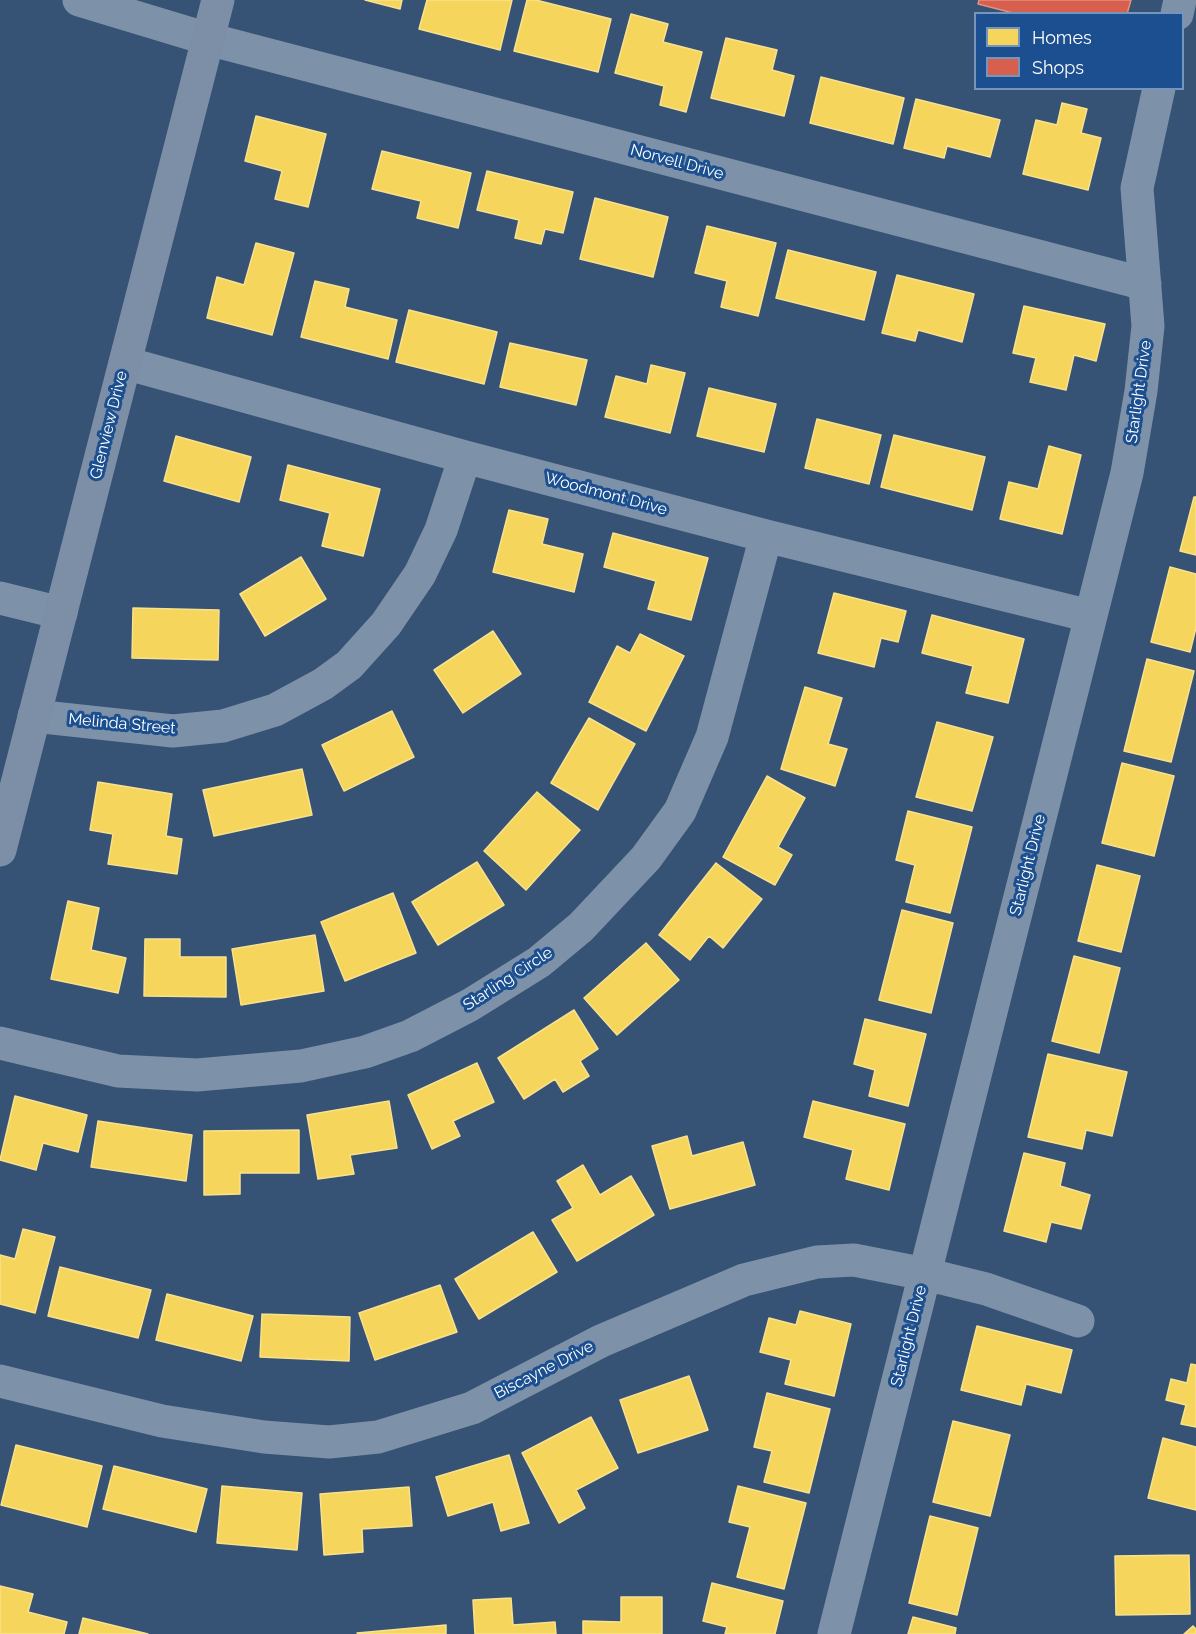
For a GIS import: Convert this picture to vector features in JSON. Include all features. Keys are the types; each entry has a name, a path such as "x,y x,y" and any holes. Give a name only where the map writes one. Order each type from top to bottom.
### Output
{"main road":[{"name":"Glenview Drive","path":"0,850 218,0"}],"street":[{"name":"Norvell Drive","path":"79,0 208,39 1145,284"},
{"name":"Starlight Drive","path":"834,1634 1127,473 1141,391 1148,326 1137,189 1159,90"},
{"name":"Woodmont Drive","path":"125,363 465,457 766,536 1090,616"},
{"name":"Melinda Street","path":"34,716 173,731 223,726 275,710 323,684 349,665 386,624 420,574 441,530 465,457"},
{"name":"Starling Circle","path":"0,1043 118,1071 197,1075 301,1066 365,1052 410,1036 470,1005 539,962 581,927 646,858 680,812 712,737 766,536"},
{"path":"0,598 61,613"},
{"name":"Biscayne Drive","path":"0,1381 162,1420 264,1437 329,1442 378,1437 472,1408 601,1341 744,1280 817,1262 854,1260 925,1274 986,1289 1078,1321"}],"building: Homes":[{"path":"365,0 402,0 400,9"},
{"path":"427,0 512,0 500,50 419,29"},
{"path":"527,0 536,0 611,19 598,72 514,51"},
{"path":"631,14 668,24 663,42 702,52 686,112 660,105 664,86 615,73"},
{"path":"726,38 777,50 772,70 794,76 784,116 711,98"},
{"path":"821,77 904,98 893,144 810,123"},
{"path":"916,99 1000,120 990,157 947,146 944,158 904,148"},
{"path":"1062,103 1087,109 1081,133 1101,138 1088,190 1023,174 1036,120 1057,125"},
{"path":"256,116 326,134 308,207 275,199 282,171 245,161"},
{"path":"382,151 471,173 458,228 417,218 421,201 372,189"},
{"path":"487,171 573,192 563,233 545,229 541,244 515,238 519,220 477,210"},
{"path":"595,198 668,217 653,277 580,259"},
{"path":"707,226 776,243 758,316 721,307 727,281 695,273"},
{"path":"256,243 294,253 272,335 207,318 217,277 244,285"},
{"path":"788,250 876,272 864,320 776,298"},
{"path":"897,275 974,294 962,342 918,330 915,341 882,333"},
{"path":"315,281 349,289 345,307 397,320 388,359 301,337"},
{"path":"1024,306 1105,324 1096,361 1074,355 1066,390 1030,382 1036,358 1013,353"},
{"path":"409,310 497,332 484,384 396,362"},
{"path":"510,343 587,360 576,405 500,387"},
{"path":"651,365 685,373 670,433 605,417 616,376 647,384"},
{"path":"709,388 776,404 764,452 697,436"},
{"path":"817,419 881,435 869,484 805,468"},
{"path":"894,435 985,457 972,510 881,487"},
{"path":"176,436 251,457 239,502 164,481"},
{"path":"1049,446 1081,455 1062,534 1000,519 1009,482 1038,489"},
{"path":"288,465 380,489 363,556 322,546 330,513 280,500"},
{"path":"1194,497 1196,497 1196,555 1180,551"},
{"path":"509,510 548,519 542,544 583,554 574,592 493,572"},
{"path":"613,533 708,558 691,620 648,609 656,581 604,567"},
{"path":"301,557 326,599 265,636 240,594"},
{"path":"1170,567 1196,574 1196,628 1190,652 1151,642"},
{"path":"834,593 906,611 898,642 881,638 874,667 818,653"},
{"path":"133,608 219,610 218,660 132,658"},
{"path":"932,615 1024,639 1008,703 966,693 973,666 922,653"},
{"path":"493,631 521,674 463,713 434,670"},
{"path":"640,634 684,656 646,731 589,702 617,646 630,653"},
{"path":"1147,659 1194,671 1171,762 1124,751"},
{"path":"805,687 842,698 828,744 847,749 835,786 781,769"},
{"path":"392,711 414,757 344,791 322,745"},
{"path":"589,718 635,744 598,810 551,783"},
{"path":"937,722 993,737 972,811 916,797"},
{"path":"1122,763 1174,776 1154,856 1102,843"},
{"path":"302,769 312,815 214,836 203,790"},
{"path":"767,776 805,798 778,847 792,855 775,885 723,857"},
{"path":"98,782 172,794 166,836 182,839 177,874 108,864 113,834 90,830"},
{"path":"537,792 580,830 526,890 484,851"},
{"path":"908,811 972,827 950,913 906,902 915,865 896,860"},
{"path":"477,862 504,905 438,945 412,902"},
{"path":"716,863 762,899 723,948 709,936 690,960 659,935"},
{"path":"1097,865 1140,876 1121,952 1078,941"},
{"path":"393,893 416,953 345,981 321,922"},
{"path":"68,901 99,908 91,950 126,958 118,993 51,979"},
{"path":"902,910 953,923 931,1013 879,1000"},
{"path":"315,935 324,991 241,1005 232,949"},
{"path":"145,939 180,939 180,957 226,957 226,997 144,996"},
{"path":"646,943 679,980 617,1035 584,998"},
{"path":"1074,956 1120,968 1099,1053 1052,1041"},
{"path":"574,1010 598,1049 580,1061 589,1076 563,1092 555,1079 524,1099 498,1058"},
{"path":"865,1019 926,1034 908,1106 869,1096 875,1070 854,1064"},
{"path":"1048,1054 1127,1072 1112,1136 1086,1130 1082,1149 1028,1137"},
{"path":"477,1063 494,1102 453,1121 460,1136 432,1149 408,1095"},
{"path":"15,1096 87,1115 78,1152 43,1143 36,1170 0,1160"},
{"path":"389,1101 397,1148 350,1155 354,1174 318,1179 307,1115"},
{"path":"813,1101 905,1124 889,1190 846,1179 853,1150 804,1137"},
{"path":"98,1121 192,1135 186,1181 91,1167"},
{"path":"299,1130 299,1173 240,1173 240,1194 204,1195 204,1131"},
{"path":"687,1136 692,1156 743,1142 755,1185 670,1209 652,1146"},
{"path":"1024,1153 1065,1163 1060,1186 1090,1195 1081,1229 1051,1222 1046,1242 1004,1231"},
{"path":"583,1165 600,1195 631,1176 654,1215 577,1261 552,1220 573,1208 557,1181"},
{"path":"23,1229 55,1237 35,1313 0,1304 0,1255 15,1259"},
{"path":"533,1232 557,1272 479,1319 455,1279"},
{"path":"60,1267 151,1290 138,1338 48,1316"},
{"path":"440,1285 457,1332 375,1360 359,1313"},
{"path":"167,1294 253,1316 241,1361 156,1340"},
{"path":"800,1311 851,1324 834,1396 785,1384 791,1360 760,1352 769,1318 796,1325"},
{"path":"262,1314 350,1317 349,1361 260,1357"},
{"path":"977,1326 1072,1350 1061,1393 1026,1384 1021,1405 961,1390"},
{"path":"1191,1364 1196,1365 1196,1427 1181,1424 1186,1405 1166,1400 1171,1379 1187,1383"},
{"path":"689,1376 708,1430 638,1453 620,1400"},
{"path":"767,1393 830,1409 809,1493 764,1482 772,1451 754,1447"},
{"path":"591,1417 618,1468 576,1490 585,1508 559,1523 522,1453"},
{"path":"953,1421 1010,1435 990,1516 933,1502"},
{"path":"1163,1438 1196,1447 1196,1510 1148,1498"},
{"path":"16,1445 102,1466 87,1527 1,1505"},
{"path":"509,1455 529,1523 501,1531 493,1502 448,1516 436,1477"},
{"path":"114,1466 207,1489 196,1532 103,1509"},
{"path":"222,1486 302,1493 297,1550 217,1543"},
{"path":"738,1486 806,1503 784,1589 737,1577 750,1527 729,1522"},
{"path":"409,1487 412,1526 362,1529 363,1552 324,1555 320,1494"},
{"path":"930,1516 978,1528 957,1615 909,1603"},
{"path":"1189,1555 1190,1614 1116,1615 1115,1556"},
{"path":"712,1583 783,1601 775,1634 725,1634 727,1627 703,1621"},
{"path":"0,1586 33,1594 28,1612 67,1622 64,1634 0,1634"},
{"path":"621,1597 662,1597 662,1634 583,1634 583,1621 621,1622"},
{"path":"511,1598 513,1625 555,1622 556,1634 475,1634 473,1600"},
{"path":"913,1617 956,1628 955,1634 908,1634"},
{"path":"83,1618 148,1634 79,1634"},
{"path":"446,1625 446,1634 357,1633"},
{"path":"1193,1626 1196,1634 1184,1634"}],"building: Shops":[{"path":"979,0 1131,0 1128,12 1009,12 978,4"}]}
